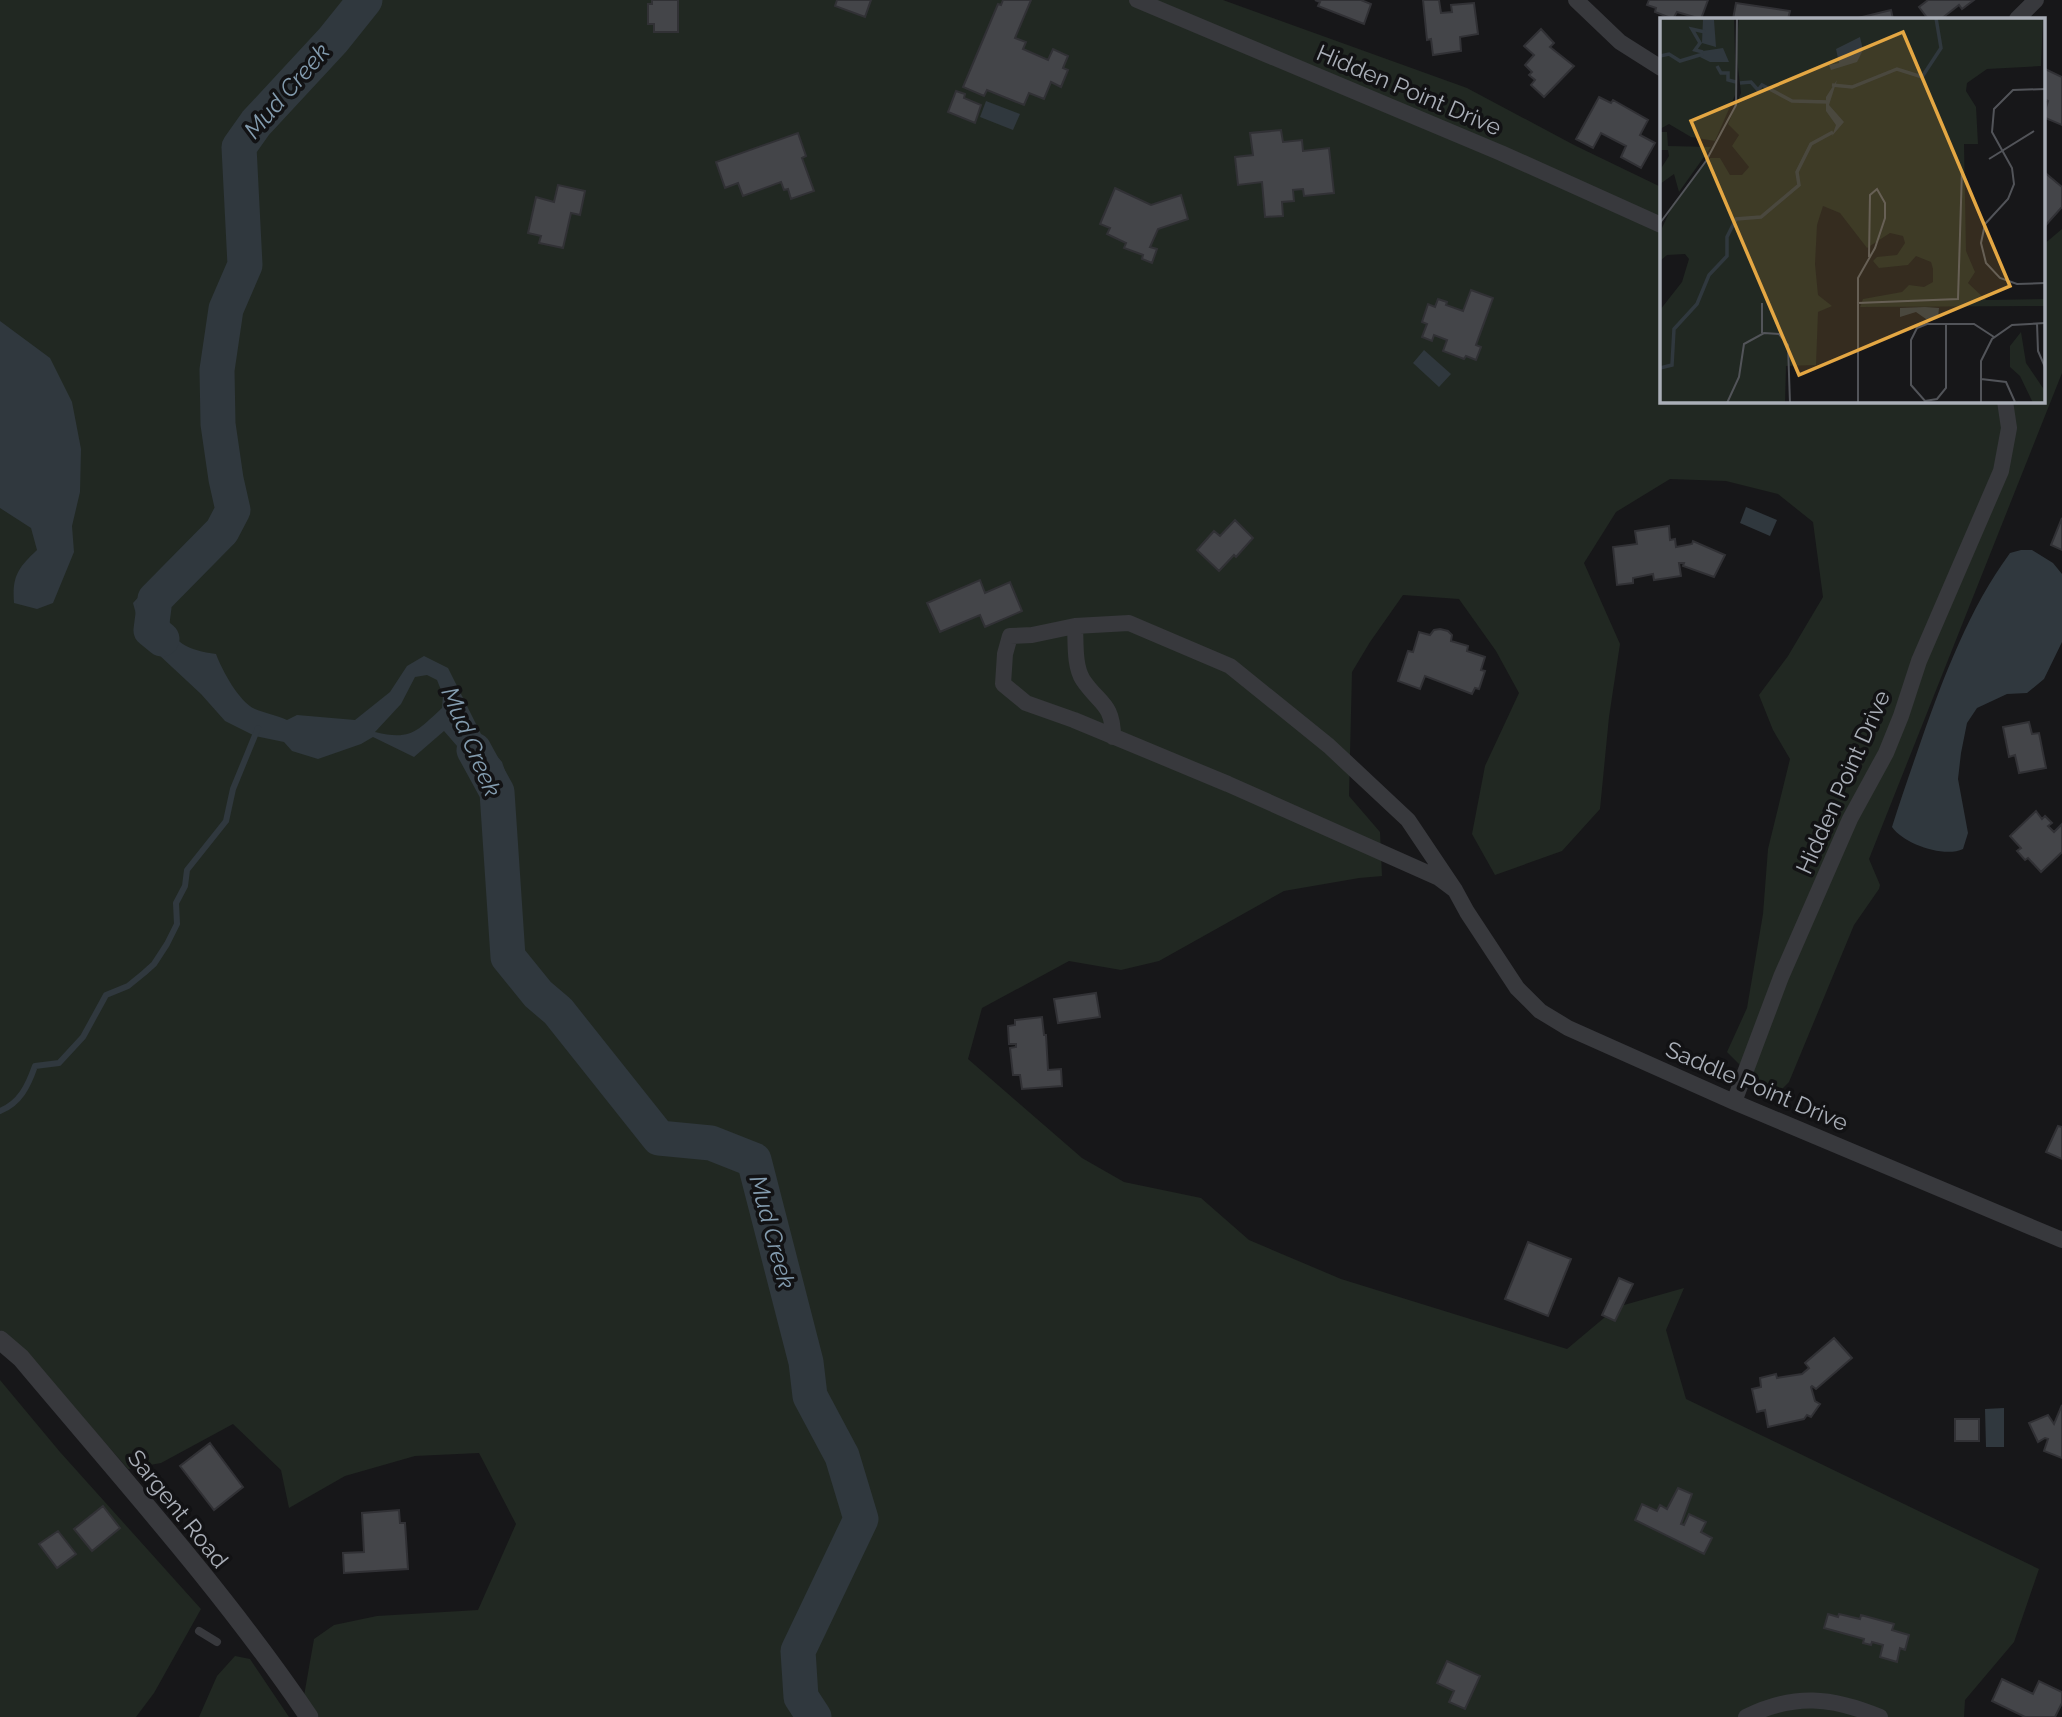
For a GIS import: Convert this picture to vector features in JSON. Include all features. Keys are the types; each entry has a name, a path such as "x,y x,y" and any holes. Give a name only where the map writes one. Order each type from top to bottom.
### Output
{"street":[{"name":"Hidden Point Drive","path":"1137,0 1502,153 1660,225"},
{"path":"1576,0 1620,42 1660,67"},
{"path":"2018,18 2036,0"},
{"name":"Hidden Point Drive","path":"1734,1102 1781,977 1850,819 1902,716 1919,661 2001,471 2009,428 2005,402"},
{"name":"Saddle Point Drive","path":"1113,737 1026,703 1003,684 1005,654 1010,636 1032,635 1075,626 1129,623 1230,666 1329,746 1408,820 1517,988 1546,1015 1568,1028 1734,1102 2062,1240"},
{"path":"1075,626 1077,662 1083,680 1104,704 1113,720 1113,737 1439,878 1455,890"},
{"name":"Sargent Road","path":"0,1340 21,1358 181,1550 253,1640 309,1717"},
{"path":"1746,1717 1786,1702 1812,1700 1848,1704 1880,1717"}],"lane":[{"path":"199,1631 217,1642"}],"shaded area":[{"path":"0,0 1223,0 1467,88 1574,145 1660,187 1660,402 2044,402 2044,244 2062,229 2062,373 1869,859 1880,885 1879,889 1854,925 1789,1082 1773,1098 1727,1052 1747,1008 1763,914 1768,849 1790,759 1773,730 1759,695 1788,656 1823,597 1813,522 1778,494 1726,481 1670,479 1616,512 1584,563 1620,644 1609,717 1600,809 1562,851 1495,875 1472,834 1485,766 1519,693 1496,651 1459,599 1403,595 1352,672 1349,796 1380,832 1382,876 1284,891 1159,961 1121,970 1069,961 982,1008 968,1059 1082,1158 1124,1182 1201,1198 1249,1240 1341,1279 1567,1349 1617,1307 1684,1288 1666,1330 1686,1399 2039,1569 2014,1642 1965,1700 1964,1717 319,1717 304,1696 314,1639 334,1625 377,1616 478,1610 516,1524 479,1453 415,1456 345,1476 289,1508 281,1470 233,1424 161,1463 128,1469 23,1349 0,1330"},
{"path":"0,1380 60,1452 201,1609 154,1693 136,1717 0,1717"},
{"path":"235,1656 250,1659 289,1717 199,1717 217,1676"}],"water":[{"path":"986,101 1020,114 1013,130 980,117"},
{"path":"0,321 50,358 72,402 81,449 80,492 72,526 74,552 53,603 37,609 14,603 15,579 25,562 37,550 31,528 0,508"},
{"path":"1424,350 1451,374 1439,387 1413,363"},
{"path":"1746,507 1777,520 1770,536 1740,523"},
{"path":"2032,550 2053,563 2062,574 2062,642 2044,679 2027,693 2007,694 1977,708 1967,723 1958,779 1968,833 1963,849 1946,852 1925,848 1905,839 1892,827 1895,816 1939,692 1970,620 1995,574 2010,553"},
{"path":"143,592 169,610 172,630 181,643 216,654 243,700 255,709 287,720 297,715 355,720 390,692 407,666 424,656 448,668 485,742 502,762 512,791 483,794 464,754 444,731 414,757 373,737 318,759 292,751 284,742 255,736 225,721 201,694 143,640 133,603","holes":["427,675 437,680 443,695 442,708 426,723 405,734 375,732 401,704 415,677"]},
{"path":"2004,1408 2004,1447 1986,1447 1985,1409"}],"building":[{"path":"652,0 678,0 678,32 654,32 654,24 648,24 648,4 652,4"},
{"path":"837,0 871,0 865,17 835,6"},
{"path":"1003,0 1031,0 1015,38 1026,42 1023,49 1048,60 1053,49 1068,56 1063,68 1068,70 1061,87 1051,82 1044,99 1029,93 1024,105 987,90 984,96 963,87 998,4 1001,5"},
{"path":"1315,0 1361,0 1371,4 1364,24 1318,6 1320,2"},
{"path":"1423,0 1439,0 1441,13 1452,12 1451,5 1474,3 1478,34 1460,37 1461,51 1433,55 1431,39 1427,40"},
{"path":"1649,0 1708,0 1701,18 1677,12 1674,18 1670,18 1655,12 1656,8 1647,5"},
{"path":"1928,0 1974,0 1962,9 1959,5 1942,18 1927,18 1919,7"},
{"path":"1736,3 1790,11 1788,18 1733,18"},
{"path":"1891,10 1893,18 1858,18"},
{"path":"1541,29 1554,43 1550,47 1574,66 1544,97 1531,85 1535,80 1529,75 1532,72 1525,65 1534,55 1524,46"},
{"path":"2044,68 2062,77 2062,125 2044,117 2048,101 2044,99"},
{"path":"956,91 965,94 964,98 981,105 975,123 948,112"},
{"path":"1599,97 1611,103 1613,100 1648,120 1640,135 1655,143 1641,168 1621,157 1626,146 1601,133 1593,148 1576,139"},
{"path":"1281,130 1283,142 1302,140 1303,151 1329,148 1334,193 1304,196 1303,189 1293,190 1294,201 1282,202 1283,216 1265,217 1262,182 1238,185 1235,157 1253,155 1250,133"},
{"path":"798,133 806,156 802,158 814,191 791,199 788,189 784,190 781,182 743,196 738,183 725,188 716,162"},
{"path":"2044,172 2062,187 2062,207 2045,226"},
{"path":"558,185 585,191 580,215 571,213 563,248 539,243 541,236 528,233 536,197 554,202"},
{"path":"1115,188 1151,205 1181,195 1188,219 1158,229 1150,247 1157,249 1152,263 1142,259 1143,255 1124,248 1126,243 1107,234 1110,228 1100,224"},
{"path":"1471,290 1493,298 1476,345 1481,347 1476,360 1466,356 1464,359 1443,351 1447,340 1434,335 1432,341 1422,337 1427,324 1422,322 1428,304 1435,307 1438,299 1463,311"},
{"path":"2062,518 2062,550 2051,545"},
{"path":"1235,520 1253,538 1219,571 1197,550 1214,531 1220,536"},
{"path":"1669,526 1670,540 1675,539 1676,547 1692,544 1693,541 1725,555 1714,577 1679,563 1681,576 1654,580 1653,574 1633,578 1633,583 1617,585 1613,547 1637,544 1635,531"},
{"path":"980,580 985,593 1010,582 1022,611 985,627 980,615 940,632 927,603"},
{"path":"1440,629 1452,635 1451,641 1468,646 1467,651 1485,657 1481,670 1485,671 1479,689 1475,688 1472,694 1425,676 1420,689 1398,681 1408,651 1413,652 1419,632 1430,635 1434,630"},
{"path":"2029,722 2032,734 2039,733 2046,768 2019,773 2015,755 2009,757 2003,727"},
{"path":"2036,811 2042,819 2045,816 2052,823 2048,826 2054,832 2062,824 2062,852 2041,872 2017,851 2021,848 2010,836"},
{"path":"1096,993 1100,1017 1058,1023 1054,999"},
{"path":"1042,1017 1048,1070 1061,1069 1062,1086 1022,1089 1020,1075 1013,1075 1010,1048 1016,1047 1016,1044 1009,1044 1008,1026 1015,1025 1015,1020"},
{"path":"2058,1126 2062,1127 2062,1159 2046,1152"},
{"path":"1528,1242 1571,1259 1548,1316 1505,1299"},
{"path":"1619,1278 1633,1284 1615,1321 1602,1315"},
{"path":"1834,1338 1852,1358 1816,1389 1811,1387 1815,1401 1820,1404 1811,1417 1807,1415 1804,1419 1768,1427 1765,1410 1757,1412 1752,1389 1761,1387 1760,1378 1776,1374 1777,1378 1802,1374 1809,1368 1805,1363"},
{"path":"2062,1405 2062,1458 2044,1451 2048,1439 2038,1442 2029,1423 2048,1415 2054,1424"},
{"path":"1955,1419 1979,1419 1979,1441 1955,1441"},
{"path":"210,1443 243,1487 214,1510 180,1466"},
{"path":"1678,1488 1692,1494 1681,1524 1684,1525 1689,1514 1706,1522 1701,1532 1712,1538 1704,1554 1635,1520 1642,1504 1657,1511 1660,1505 1667,1509"},
{"path":"103,1506 120,1528 92,1551 74,1529"},
{"path":"399,1510 400,1523 405,1523 408,1569 344,1573 343,1553 364,1552 362,1513"},
{"path":"58,1531 76,1554 57,1568 39,1544"},
{"path":"1828,1614 1860,1619 1861,1615 1894,1624 1892,1630 1909,1635 1905,1650 1900,1648 1897,1662 1880,1657 1883,1645 1863,1643 1864,1639 1824,1628"},
{"path":"1447,1661 1480,1676 1465,1709 1449,1702 1454,1691 1437,1683"},
{"path":"2002,1679 2033,1694 2039,1681 2062,1692 2062,1703 2055,1717 2025,1717 1992,1701"}],"waterway":[{"name":"Mud Creek","path":"162,639 151,630 155,599 222,531 233,510 218,424 217,370 226,309 245,265 239,147 256,123 333,40 365,0"},
{"path":"0,1111 7,1108 22,1093 35,1066 59,1063 83,1037 106,995 128,986 154,964 177,924 176,903 185,886 187,870 226,821 233,789 258,728"},
{"name":"Mud Creek","path":"474,750 497,792 508,957 538,994 558,1011 659,1138 711,1143 754,1160 806,1362 810,1396 842,1456 861,1519 798,1651 801,1697 814,1717"}]}
